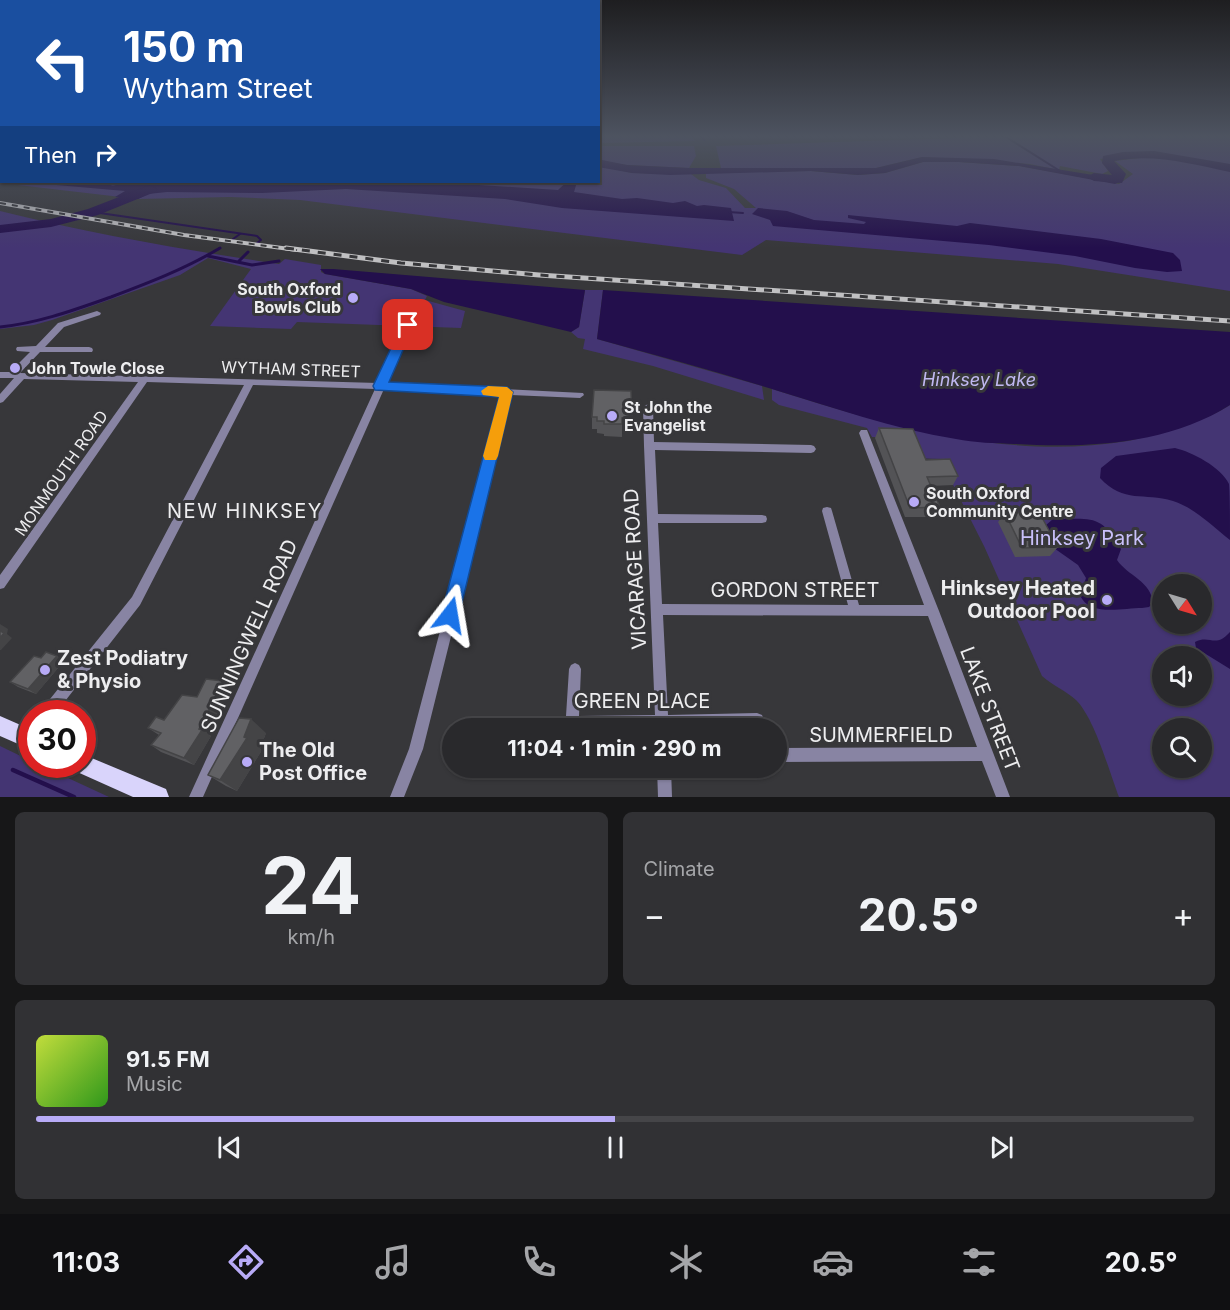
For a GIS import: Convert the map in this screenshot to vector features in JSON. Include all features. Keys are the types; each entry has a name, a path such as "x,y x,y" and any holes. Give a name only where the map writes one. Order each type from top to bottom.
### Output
{"main road":[{"path":"0,726 18,733"},
{"path":"96,770 158,797"}],"street":[{"path":"0,400 38,349 61,325 97,313"},
{"name":"SUNNINGWELL ROAD","path":"196,797 408,325"},
{"path":"20,349 89,350"},
{"name":"WYTHAM STREET","path":"0,375 380,386 580,395"},
{"name":"MONMOUTH ROAD","path":"0,584 145,379"},
{"path":"58,700 136,601 250,382"},
{"path":"397,797 416,749 507,392"},
{"name":"VICARAGE ROAD","path":"648,407 662,718"},
{"name":"LAKE STREET","path":"864,433 1003,797"},
{"path":"649,446 811,449"},
{"path":"827,511 855,610"},
{"path":"652,518 762,519"},
{"name":"GORDON STREET","path":"656,609 933,611"},
{"path":"572,718 575,669"},
{"name":"SUMMERFIELD","path":"787,755 986,754"},
{"path":"664,778 665,797"}],"green space":[{"path":"600,173 691,174 699,180 726,188 745,208 756,208 734,189 706,178 706,173 858,175 1059,173 1119,184 1132,173 1230,173 1230,291 1058,264 766,240 742,255 300,200 230,197 138,199 9,184 566,183 559,189 577,183 600,183"},
{"path":"0,211 104,234 209,253 279,264 285,259 321,265 321,272 325,274 411,289 427,296 425,300 465,311 461,328 297,322 291,329 210,326 251,269 208,258 180,275 52,320 34,325 0,329"},
{"path":"585,290 603,290 597,339 762,386 764,400 653,366 583,349 585,339 578,338 571,332 579,327"},
{"name":"Hinksey Park","path":"772,389 903,427 947,436 992,443 1083,446 1133,440 1200,420 1230,405 1230,797 1119,797 1095,732 1083,709 1076,700 1042,676 984,546 940,459 916,458 908,438 872,437 867,428 779,405 772,400"},
{"path":"0,746 18,755 18,778 68,778 109,797 0,797"}],"water":[{"path":"636,173 734,173 670,175"},
{"path":"837,173 882,173 858,175"},
{"path":"1057,173 1082,173 1124,180 1115,184"},
{"path":"33,183 117,183 111,186 125,183 448,183 558,190 566,183 577,183 574,192 622,199 637,198 673,203 685,201 697,206 731,208 734,221 562,208 505,199 346,189 262,193 167,192 148,194 138,199 115,197 125,191"},
{"path":"758,208 787,211 814,220 864,224 866,222 848,218 848,215 957,226 970,223 1101,239 1173,253 1180,260 1182,271 1167,272 1135,268 1075,256 989,245 773,226 770,220 752,214"},
{"path":"320,269 585,290 579,327 571,332 444,302 411,289 325,274"},
{"name":"Hinksey Lake","path":"603,290 1230,332 1230,405 1180,429 1126,441 1098,444 985,443 932,435 597,339"},
{"path":"1175,448 1205,461 1220,472 1229,484 1230,540 1181,504 1163,498 1126,494 1117,491 1100,478 1101,468 1116,456"},
{"path":"1053,519 1086,519 1101,524 1114,537 1121,549 1117,560 1148,589 1152,604 1142,608 1107,610 1098,609 1084,602 1080,595 1086,578 1078,565 1051,546 1045,526"},
{"path":"1230,632 1230,669 1212,658 1212,646 1196,646 1195,642 1205,639 1216,641"}],"building":[{"path":"594,390 631,391 632,418 622,418 622,424 604,424 604,421 597,421 597,417 592,417"},
{"path":"879,428 913,429 926,460 950,459 958,476 927,477 940,507 910,508"},
{"path":"1039,512 1058,547 1022,548 1005,513"},
{"path":"46,652 57,656 28,689 10,682 34,656 41,658"},
{"path":"206,679 223,681 199,729 202,730 184,758 151,745 161,733 148,728 156,717 164,720 182,695 197,697"},
{"path":"239,718 251,719 244,737 247,738 220,780 208,775"}],"waterway":[{"path":"1094,177 1117,180 1118,173"},
{"path":"0,229 51,223 93,212 150,189"},
{"path":"93,212 257,236 261,240 257,243"},
{"path":"729,212 743,213"},
{"path":"233,239 240,234"},
{"path":"0,327 43,319 111,297 180,269 220,248 217,250"},
{"path":"238,262 248,252"},
{"path":"208,256 252,265 279,261"},
{"path":"13,770 74,797"}],"railway":[{"path":"0,203 184,235 297,250"},
{"path":"286,248 401,263 539,275 1230,321"}],"slow traffic":[{"path":"488,391 507,392 490,456"}],"place":[{"name":"South Oxford Bowls Club","path":"353,298"},
{"name":"John Towle Close","path":"15,368"},
{"name":"St John the Evangelist","path":"612,416"},
{"name":"South Oxford Community Centre","path":"914,502"},
{"name":"Hinksey Heated Outdoor Pool","path":"1107,600"},
{"name":"Zest Podiatry & Physio","path":"45,670"},
{"name":"The Old Post Office","path":"247,762"}],"district":[{"name":"NEW HINKSEY","path":"245,511"}],"route":[{"path":"408,325 380,386 507,392 450,615"}]}
